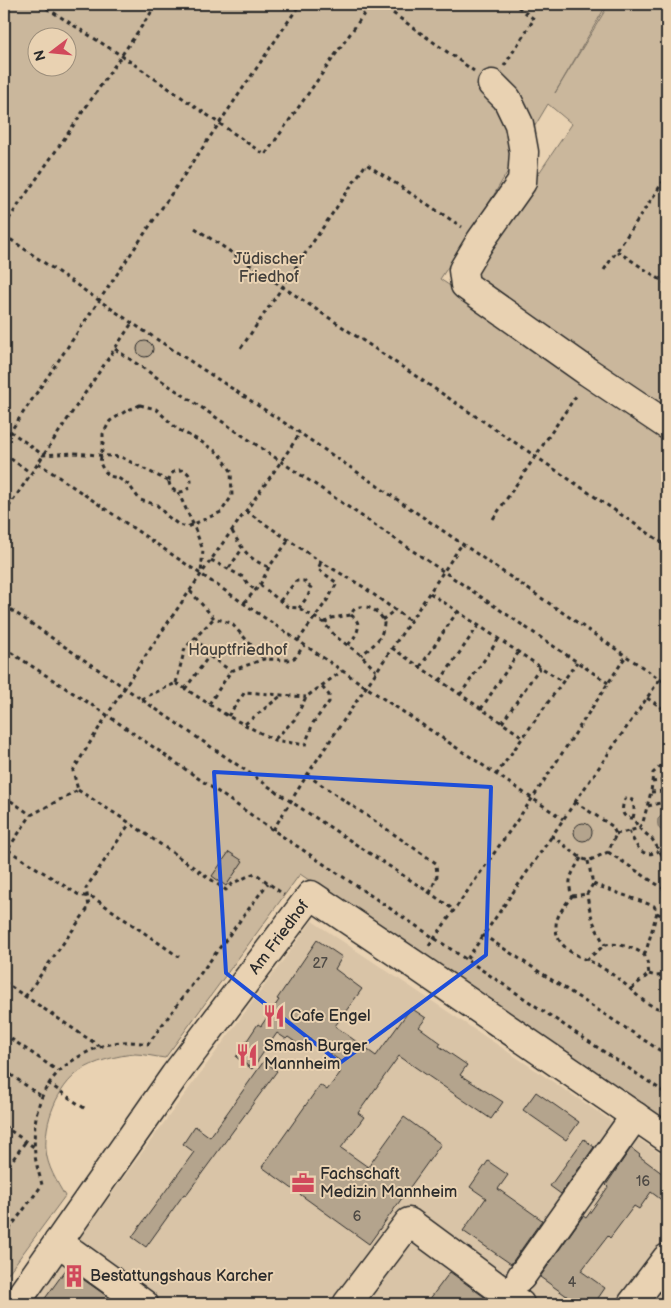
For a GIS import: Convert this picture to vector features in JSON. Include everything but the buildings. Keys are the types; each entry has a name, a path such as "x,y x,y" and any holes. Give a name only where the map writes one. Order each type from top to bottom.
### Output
{"street":[{"path":"492,84 508,99 519,124 524,152 522,182 481,240 463,270 465,285 667,425"},
{"name":"Am Friedhof","path":"14,1304 175,1075 311,895 667,1138"},
{"path":"521,1277 635,1116"},
{"path":"347,1304 409,1222 520,1304"},
{"path":"58,1242 144,1304"},
{"path":"632,1304 667,1258"}],"path":[{"path":"40,4 122,56 265,155 371,4"},
{"path":"4,226 157,4"},
{"path":"4,440 300,4"},
{"path":"380,4 492,84 534,19 514,4"},
{"path":"241,348 366,164 481,240"},
{"path":"604,270 667,176"},
{"path":"195,228 667,546"},
{"path":"4,235 132,323 300,433 667,684"},
{"path":"617,251 667,284"},
{"path":"4,514 132,323"},
{"path":"115,349 608,682"},
{"path":"493,519 579,392"},
{"path":"140,405 156,409 177,429 220,454 231,471 232,496 222,512 193,524 187,527 179,525 157,505 140,500 129,485 118,478 109,476 103,469 100,462 103,434 110,421 140,405"},
{"path":"10,431 43,455 74,453 121,457 168,481 173,490 178,492 185,491 190,486 191,480 188,473 183,470 176,470 170,475 168,481"},
{"path":"300,433 201,574 107,715 73,771 78,790 130,823 226,890 233,882 255,873 301,909"},
{"path":"4,454 31,473"},
{"path":"38,464 563,819"},
{"path":"178,492 203,550 201,574"},
{"path":"246,511 321,562 362,586 410,621"},
{"path":"232,531 242,549 260,564 269,567"},
{"path":"244,603 260,585 269,567 289,540"},
{"path":"273,830 307,775 462,544"},
{"path":"229,568 242,549"},
{"path":"211,560 243,577 255,590"},
{"path":"298,641 328,600 337,583 318,569 321,562"},
{"path":"280,601 296,581 304,581 310,588 308,596 298,608"},
{"path":"260,585 288,607 298,608 324,623 336,637 361,655 376,671"},
{"path":"190,591 214,618 231,623 264,659"},
{"path":"430,593 563,682"},
{"path":"4,605 290,801 454,910"},
{"path":"324,623 332,618 350,615 356,608 364,606 371,608 380,615 384,623 382,634 372,647 361,655"},
{"path":"382,620 395,610"},
{"path":"420,667 457,612"},
{"path":"348,645 356,636 358,624 356,619 350,615"},
{"path":"176,683 185,648 214,618"},
{"path":"440,681 478,626"},
{"path":"196,637 209,656 231,671"},
{"path":"460,694 498,640"},
{"path":"209,704 231,671 264,659 290,660 296,657 304,645"},
{"path":"4,648 107,715 273,830 667,1094"},
{"path":"392,648 523,737"},
{"path":"481,709 518,653"},
{"path":"185,689 209,656"},
{"path":"415,965 532,799 626,656"},
{"path":"496,775 577,662"},
{"path":"502,723 540,667"},
{"path":"274,740 295,719 306,697 342,670"},
{"path":"467,959 660,679"},
{"path":"141,699 176,683"},
{"path":"176,683 228,716 274,740 305,745 313,723 329,702 329,695 321,686"},
{"path":"228,716 245,692 306,697"},
{"path":"245,724 282,695"},
{"path":"647,698 667,711"},
{"path":"616,834 639,828 643,822 654,773 662,765 667,765"},
{"path":"307,775 436,863 437,876 430,893"},
{"path":"652,782 667,780"},
{"path":"4,855 31,815 78,790"},
{"path":"651,792 667,791"},
{"path":"4,796 31,815"},
{"path":"633,818 625,817 623,805 626,798 632,800 634,805 633,818 639,828 652,839 667,863"},
{"path":"575,802 612,826 616,834"},
{"path":"647,807 664,802 667,803"},
{"path":"25,997 89,907 86,888 130,823"},
{"path":"629,831 637,847 644,853 652,854 659,850"},
{"path":"588,861 608,852 616,834"},
{"path":"552,836 588,861"},
{"path":"8,850 79,895 94,898 179,957"},
{"path":"608,852 667,891"},
{"path":"572,896 568,886 572,874 582,858"},
{"path":"588,861 593,884 587,894 592,921 606,945"},
{"path":"4,1236 42,1185 35,1157 35,1148 38,1110 41,1096 48,1084 58,1071 98,1046 123,1042 148,1044 268,883"},
{"path":"593,884 654,906 657,912 667,918"},
{"path":"587,894 572,896 562,910 556,926 558,940 567,950 605,969 655,1008 664,1010 667,1008"},
{"path":"644,955 657,912"},
{"path":"483,935 667,1055"},
{"path":"586,960 606,945 626,946 644,955 649,974"},
{"path":"631,989 649,974"},
{"path":"649,974 656,976 667,975"},
{"path":"4,982 98,1046"},
{"path":"4,1034 58,1071"},
{"path":"4,1070 41,1096"},
{"path":"48,1084 87,1110"},
{"path":"663,1092 667,1086"},
{"path":"4,1126 35,1148"},
{"path":"4,1172 26,1141"}],"highlighted area":[{"path":"214,772 491,787 486,955 340,1063 226,973"}],"shaded area":[{"path":"663,814 667,814 667,833 660,830 658,826 658,819"},
{"path":"312,921 667,1158 667,1304 31,1304"}],"green space":[{"name":"Hauptfriedhof","path":"4,4 607,4 555,93 609,4 667,4 667,414 478,286 475,268 572,124 548,104 471,233 440,279 667,433 667,1124 300,874 165,1058 135,1054 106,1060 80,1071 65,1086 50,1117 47,1128 46,1150 48,1162 65,1196 4,1279"}],"place":[{"name":"Cafe Engel","path":"274,1016"},
{"name":"Smash Burger Mannheim","path":"247,1055"},
{"name":"Fachschaft Medizin Mannheim","path":"303,1183"},
{"name":"Bestattungshaus Karcher","path":"74,1276"}],"park label":[{"name":"Jüdischer Friedhof","path":"269,268"}]}
